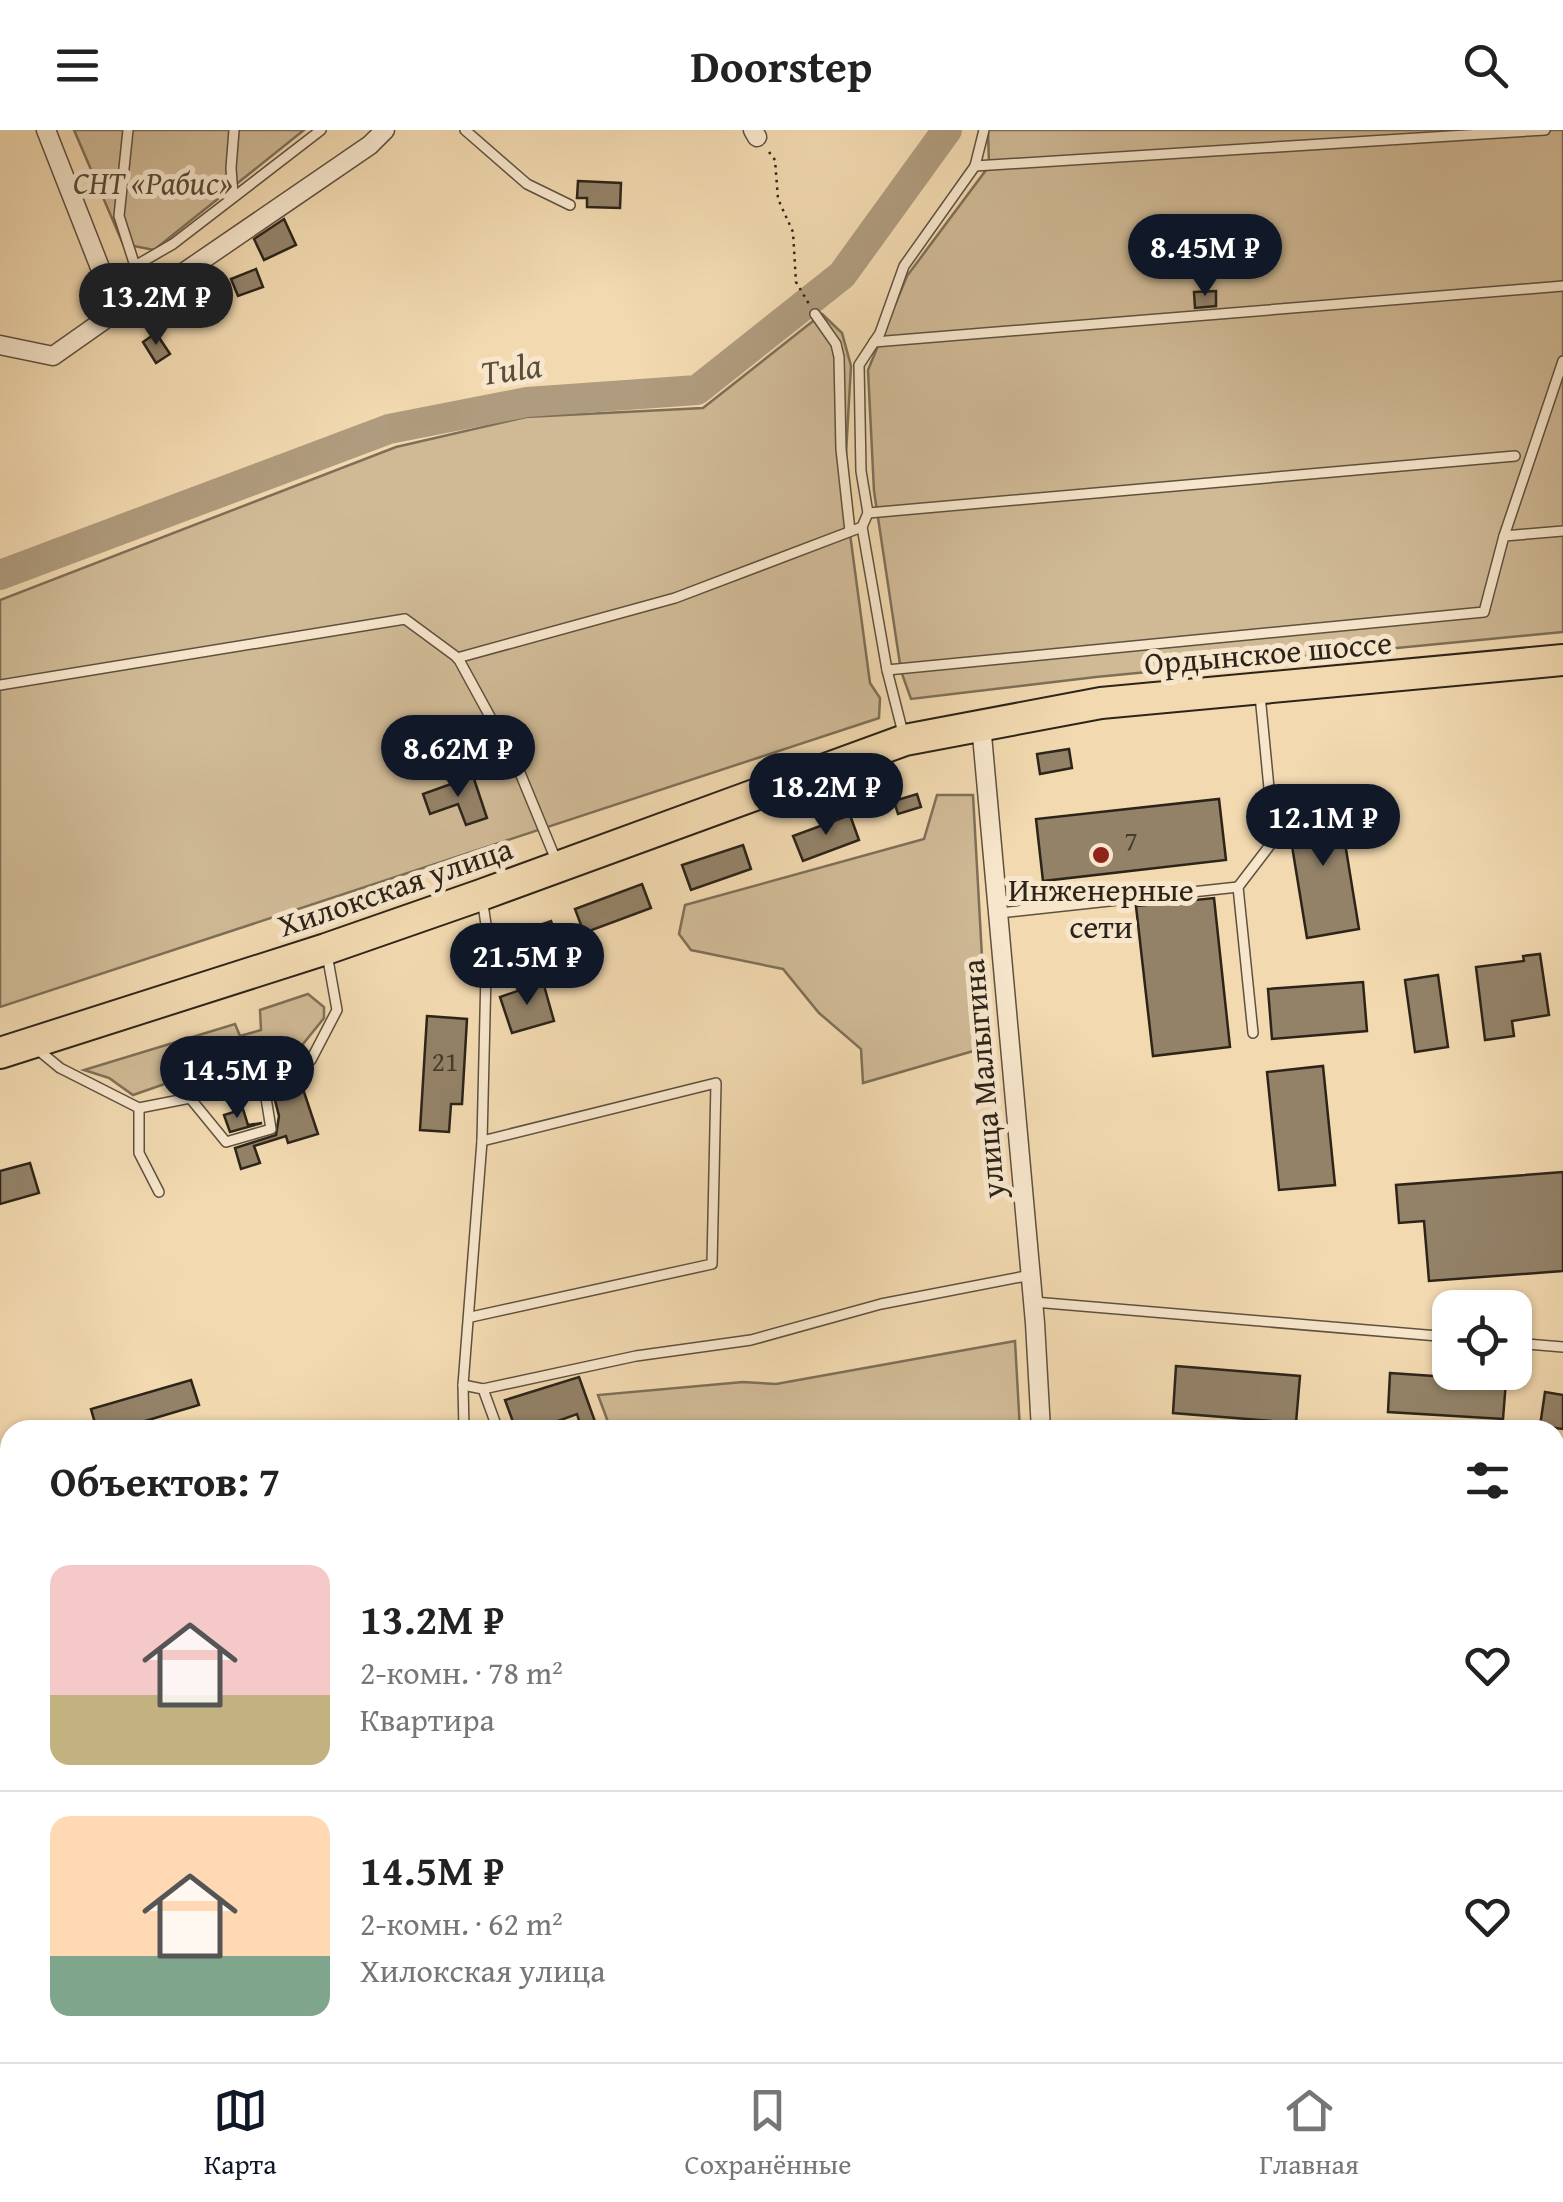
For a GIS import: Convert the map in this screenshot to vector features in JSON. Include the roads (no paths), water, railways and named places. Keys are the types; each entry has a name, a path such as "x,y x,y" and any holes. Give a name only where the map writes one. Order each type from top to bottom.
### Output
{"highway":[{"name":"Ордынское шоссе","path":"981,724 1101,703 1563,660"},
{"name":"Хилокская улица","path":"0,1052 481,896 905,740 981,724"}],"street":[{"path":"46,130 117,311"},
{"path":"0,345 53,356 117,311 166,284 385,130"},
{"name":"улица Малыгина","path":"981,724 1040,1420"}],"lane":[{"path":"117,311 130,287 134,266 118,216 128,130"},
{"path":"233,198 234,130"},
{"path":"134,266 173,244 321,130"},
{"path":"465,130 527,184 570,204"},
{"path":"905,740 862,526 868,514 860,472 859,365 874,342 904,266 975,166 984,130"},
{"path":"975,166 1545,130"},
{"path":"874,342 1563,286"},
{"path":"816,314 836,344 839,357 841,450 850,531"},
{"path":"888,670 1484,612 1504,536 1562,368"},
{"path":"868,514 1515,456"},
{"path":"458,658 675,598 862,526"},
{"path":"1504,536 1563,530"},
{"path":"0,686 406,620 458,658 518,768 559,868"},
{"path":"1253,1034 1238,887 1274,840 1260,688"},
{"path":"999,913 1238,887"},
{"path":"464,1420 463,1385 482,1141 487,930 481,896"},
{"path":"30,1044 60,1068 140,1108 190,1098 226,1142 270,1129 262,1073 311,1060 337,1010 326,949"},
{"path":"471,1318 712,1264 716,1084 482,1141"},
{"path":"140,1108 139,1153 158,1192"},
{"path":"463,1385 484,1389 636,1356 751,1340 880,1304 1031,1276"},
{"path":"1033,1302 1432,1336"},
{"path":"1532,1344 1563,1347"},
{"path":"484,1389 495,1420"}],"waterway":[{"name":"Tula","path":"0,575 389,429 527,402 697,390 842,275 947,130"}],"place":[{"name":"Инженерные сети","path":"1101,855"}],"park label":[{"name":"СНТ «Рабис»","path":"153,183"}]}
